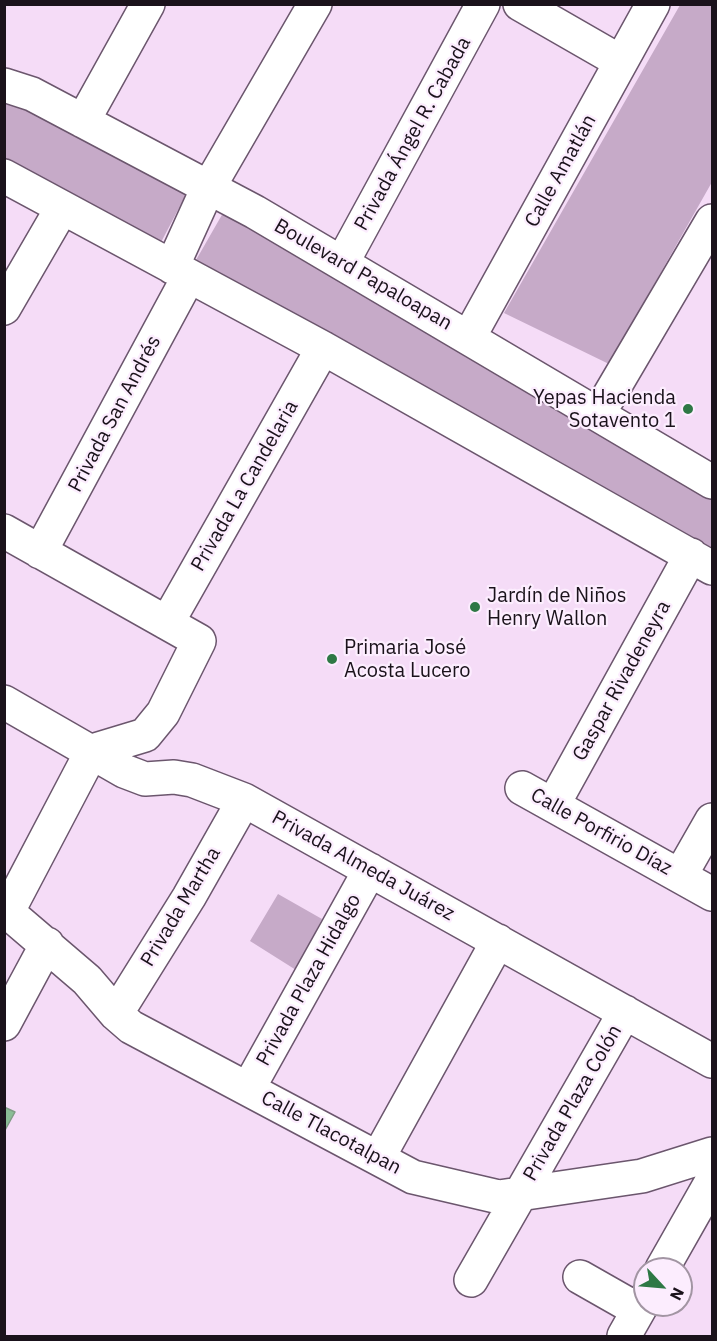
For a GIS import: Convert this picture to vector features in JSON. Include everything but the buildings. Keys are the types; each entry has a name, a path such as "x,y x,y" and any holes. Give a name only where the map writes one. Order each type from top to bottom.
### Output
{"street":[{"path":"83,121 148,4"},
{"name":"Privada San Andrés","path":"40,552 180,272 208,187 315,4"},
{"name":"Privada Ángel R. Cabada","path":"342,263 483,4"},
{"path":"520,4 621,62"},
{"name":"Calle Amatlán","path":"469,338 653,4"},
{"name":"Boulevard Papaloapan","path":"4,85 32,94 208,187 599,413 712,482"},
{"path":"4,176 323,348 702,562"},
{"path":"4,308 62,208"},
{"path":"599,413 712,221"},
{"name":"Privada La Candelaria","path":"167,623 323,348"},
{"path":"4,531 199,641 164,713 145,735 92,751 6,910"},
{"name":"Gaspar Rivadeneyra","path":"553,806 702,562"},
{"name":"Privada Almeda Juárez","path":"4,702 124,771 145,779 174,777 192,780 244,800 712,1061"},
{"name":"Calle Porfirio Díaz","path":"522,788 712,894"},
{"name":"Privada Martha","path":"116,1014 189,897 244,800"},
{"name":"Calle Porfirio Díaz","path":"680,876 712,820"},
{"name":"Privada Plaza Hidalgo","path":"248,1089 370,870"},
{"name":"Calle Tlacotalpan","path":"6,910 87,980 116,1014 131,1027 413,1177 499,1197 642,1176 712,1154"},
{"path":"378,1158 498,941"},
{"path":"4,1024 47,944"},
{"name":"Privada Plaza Colón","path":"471,1280 625,1012"},
{"path":"669,1257 712,1181"},
{"path":"580,1277 633,1313"}],"shaded area":[{"path":"680,5 712,5 712,182 609,364 504,313"},
{"path":"5,98 190,187 158,248 5,161"},
{"path":"223,213 239,218 712,496 712,549 192,267"},
{"path":"278,894 322,919 296,970 250,941"}],"place":[{"name":"Yepas Hacienda Sotavento 1","path":"688,409"},
{"name":"Jardín de Niños Henry Wallon","path":"475,607"},
{"name":"Primaria José Acosta Lucero","path":"332,659"}]}
